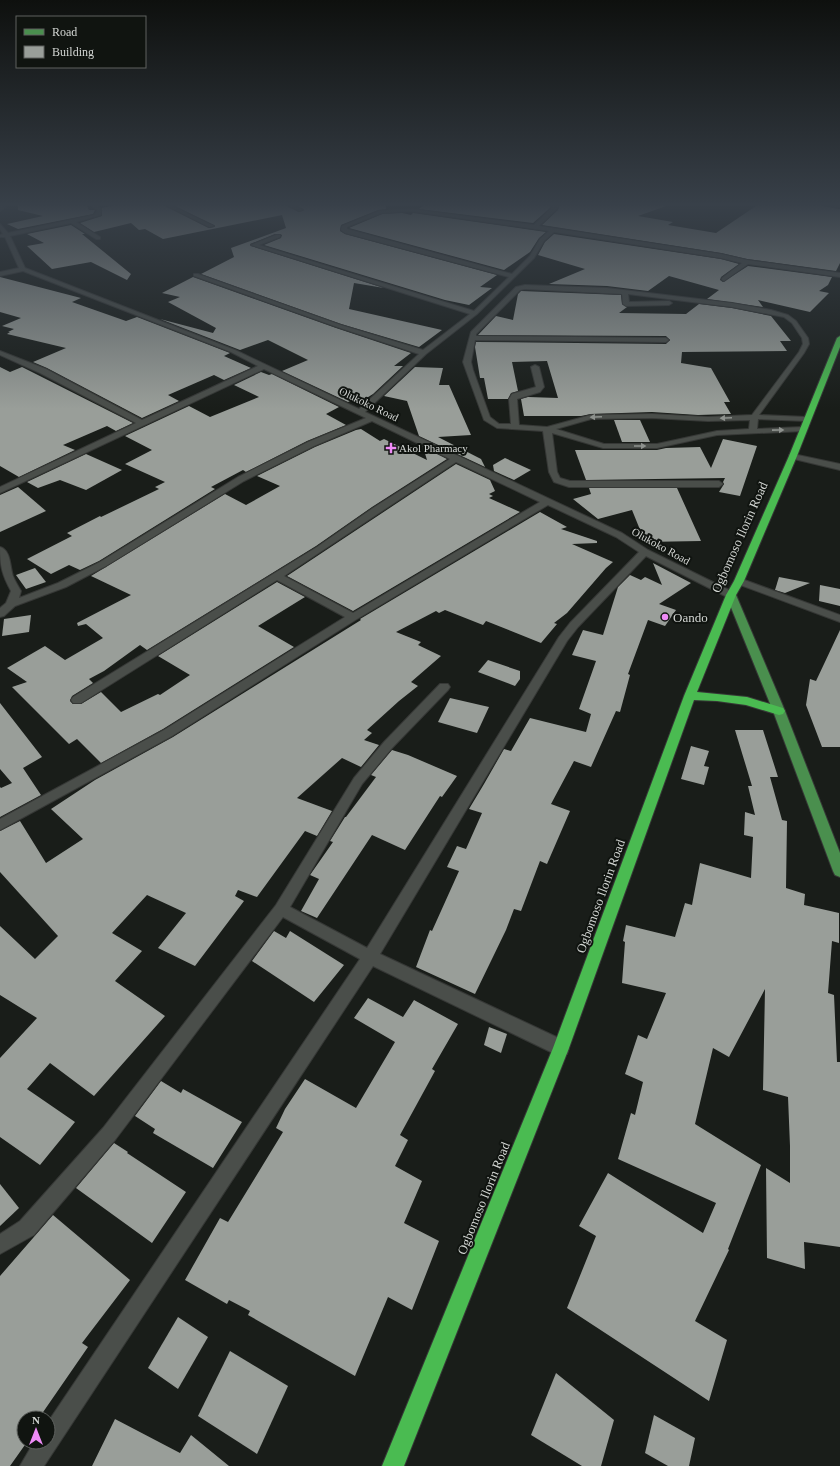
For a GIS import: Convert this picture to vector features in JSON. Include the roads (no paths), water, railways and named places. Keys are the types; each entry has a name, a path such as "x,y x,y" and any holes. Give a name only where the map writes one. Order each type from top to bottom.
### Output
{"highway":[{"name":"Ogbomoso Ilorin Road","path":"393,1466 561,1048 690,696 731,595 739,581 793,456 840,338"},
{"path":"690,696 717,697 747,701 779,711"}],"main road":[{"path":"731,595 779,711 840,871"}],"street":[{"name":"Olukoko Road","path":"31,272 233,351 456,459 619,535 645,552 731,595"},
{"path":"343,272 475,313"},
{"path":"500,272 513,276"},
{"path":"361,412 424,353 475,313 517,272"},
{"path":"724,280 734,272"},
{"path":"821,272 840,275"},
{"path":"196,275 339,326 424,353"},
{"path":"753,431 754,417 802,352 806,344 805,338 794,322 786,316 702,301 625,292 524,287 518,288 473,333 467,362 469,370 487,418 497,426 548,429 603,446 657,446 717,433 753,431 805,424"},
{"path":"625,292 625,302 629,304 702,301"},
{"path":"472,338 666,340"},
{"path":"0,353 43,371 142,423"},
{"path":"0,490 264,366"},
{"path":"515,428 513,399 515,396 537,390 540,387 535,367"},
{"path":"548,429 591,417 652,416 708,419 754,417 805,424"},
{"path":"10,604 62,585 103,564 241,479 294,452 373,418"},
{"path":"708,419 717,433"},
{"path":"548,429 553,472 557,480 569,484 719,484"},
{"path":"793,456 840,467"},
{"path":"78,700 320,549 376,510 456,459"},
{"path":"0,825 168,733 353,617 548,501"},
{"path":"0,614 10,604 16,591 8,577 1,552"},
{"path":"56,1430 370,957 563,639 574,625 645,552"},
{"path":"276,576 353,617"},
{"path":"739,581 840,619"},
{"path":"0,1245 27,1228 108,1134 281,909 358,782 388,745 444,687"},
{"path":"281,909 370,957 561,1048"},
{"path":"31,1466 42,1450"}],"place":[{"name":"Akol Pharmacy","path":"391,448"},
{"name":"Oando","path":"665,617"}]}
